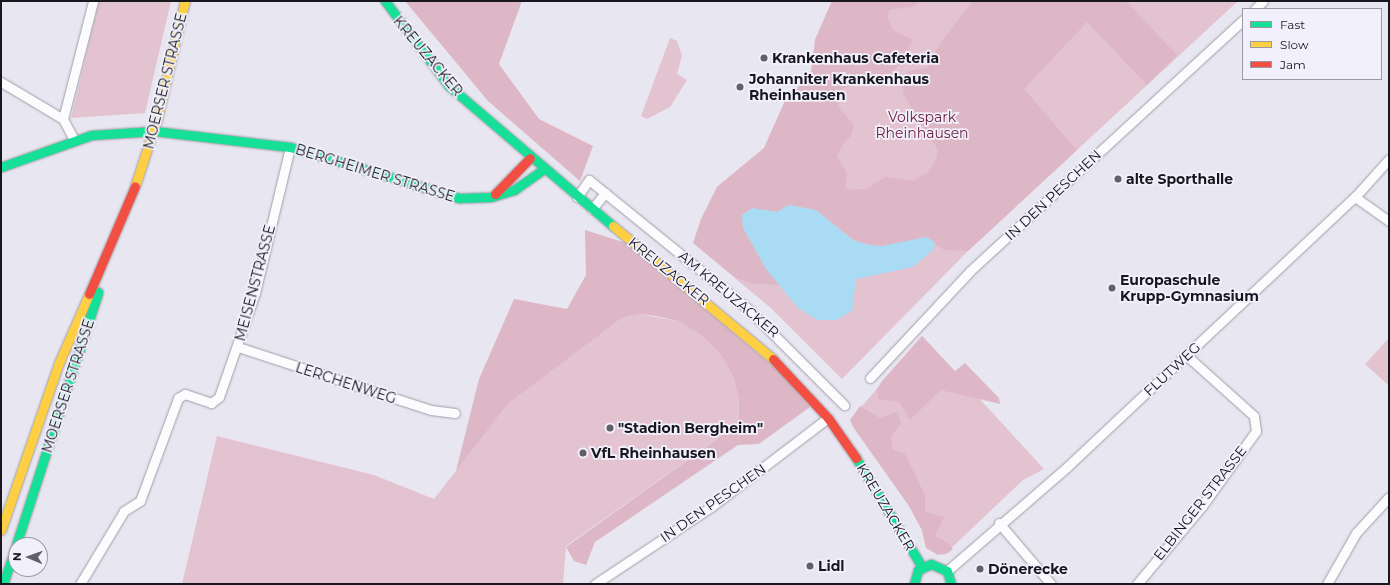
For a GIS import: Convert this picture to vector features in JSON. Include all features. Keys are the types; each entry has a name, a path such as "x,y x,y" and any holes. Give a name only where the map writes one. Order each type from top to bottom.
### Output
{"street":[{"path":"63,119 93,1"},
{"name":"MOERSER STRASSE","path":"19,537 119,228 154,131 185,1"},
{"name":"KREUZACKER","path":"385,1 449,86 543,170 757,343 828,418 877,487 922,567"},
{"name":"IN DEN PESCHEN","path":"870,378 970,271 1242,21"},
{"path":"1,82 63,119 74,140"},
{"name":"BERGHEIMER STRASSE","path":"1,167 74,140 105,134 154,131 290,147 459,198 491,197 520,187 543,170"},
{"name":"MEISENSTRASSE","path":"80,584 124,511 140,501 178,398 185,394 215,402 238,346 255,293 290,147"},
{"path":"491,197 530,158"},
{"name":"FLUTWEG","path":"947,570 1067,467 1355,197 1389,159"},
{"name":"AM KREUZACKER","path":"577,197 589,180 752,312 844,405"},
{"path":"592,209 605,193"},
{"path":"1355,197 1389,221"},
{"name":"MOERSER STRASSE","path":"1,530 58,365 119,228"},
{"name":"LERCHENWEG","path":"238,346 430,410 455,413"},
{"name":"ELBINGER STRASSE","path":"1137,584 1202,506 1256,431 1254,416 1186,355"},
{"name":"IN DEN PESCHEN","path":"595,584 711,507 828,418"},
{"path":"1327,584 1356,533 1389,497"},
{"path":"999,524 1051,584"},
{"name":"KREUZACKER","path":"922,567 936,564 947,570"},
{"name":"KREUZACKER","path":"914,584 922,567"},
{"path":"947,570 951,584"},
{"name":"MOERSER STRASSE","path":"4,584 8,571"}],"green space":[{"path":"99,1 171,1 145,113 71,118"},
{"name":"Volkspark Rheinhausen","path":"832,1 1238,1 968,251 842,379 771,308 693,243 717,187 764,148 785,101 811,73 815,40"},
{"path":"670,38 677,41 682,56 677,74 687,80 670,107 647,119 641,116"},
{"name":"VfL Rheinhausen","path":"640,314 678,321 702,336 721,355 734,379 739,401 738,424 566,546 563,584 182,584 217,436 374,475 434,499 508,404 622,318"},
{"path":"922,336 1044,469 1023,480 944,555 926,548 922,530 909,506 850,420"},
{"path":"1389,338 1389,386 1365,364"}],"shaded area":[{"path":"405,1 522,1 499,64 539,119 593,146 580,181 488,101"},
{"path":"832,1 918,1 915,6 890,10 887,16 893,30 913,40 899,65 884,81 872,86 858,80 836,93 839,108 854,125 851,136 843,144 837,157 847,173 845,187 851,190 868,188 885,177 913,181 927,173 936,159 938,150 903,94 904,77 908,71 927,68 941,42 973,1 1126,1 1177,55 1147,85 1087,22 1024,89 1077,150 968,251 944,250 927,238 881,246 869,245 853,240 816,210 789,205 777,212 752,208 750,240 766,269 782,285 754,284 736,278 693,243 701,219 717,187 764,148 785,101 811,73 815,40"},
{"path":"585,230 626,243 775,368 810,407 759,444 738,445 595,542 586,565 574,561 566,547 738,424 739,401 734,379 721,355 702,336 678,321 656,316 640,314 622,318 508,404 456,471 479,379 514,299 567,309 586,275"},
{"path":"922,336 955,371 965,363 999,398 1000,404 941,390 910,420 899,402 878,399 877,389 882,381"},
{"path":"860,406 880,418 897,412 901,424 891,436 893,450 905,454 925,495 925,512 944,517 935,536 947,542 953,549 948,553 938,555 926,548 922,530 909,506 853,427 850,420"}],"water":[{"path":"789,205 816,210 853,240 869,245 881,246 927,237 935,243 934,249 913,267 856,279 852,311 836,320 817,320 798,308 766,269 743,228 742,215 752,208 777,212"}],"traffic: fast":[{"path":"385,1 449,86 613,226"},
{"path":"1,167 92,135 154,131 290,147 459,198 491,197 514,190 543,170"},
{"path":"19,537 98,292"},
{"path":"856,458 922,567"},
{"path":"914,584 918,570 931,564 947,571 951,584"},
{"path":"3,584 8,569"}],"traffic: slow":[{"path":"135,186 157,119 185,1"},
{"path":"613,226 773,359"},
{"path":"1,530 58,365 89,294"}],"traffic: jam":[{"path":"495,194 530,158"},
{"path":"89,294 135,186"},
{"path":"773,359 828,418 856,458"}],"place":[{"name":"Krankenhaus Cafeteria","path":"764,58"},
{"name":"Johanniter Krankenhaus Rheinhausen","path":"740,87"},
{"name":"alte Sporthalle","path":"1118,179"},
{"name":"Europaschule Krupp-Gymnasium","path":"1112,288"},
{"name":"\"Stadion Bergheim\"","path":"610,428"},
{"name":"VfL Rheinhausen","path":"583,453"},
{"name":"Lidl","path":"810,566"},
{"name":"Dönerecke","path":"980,569"}]}
